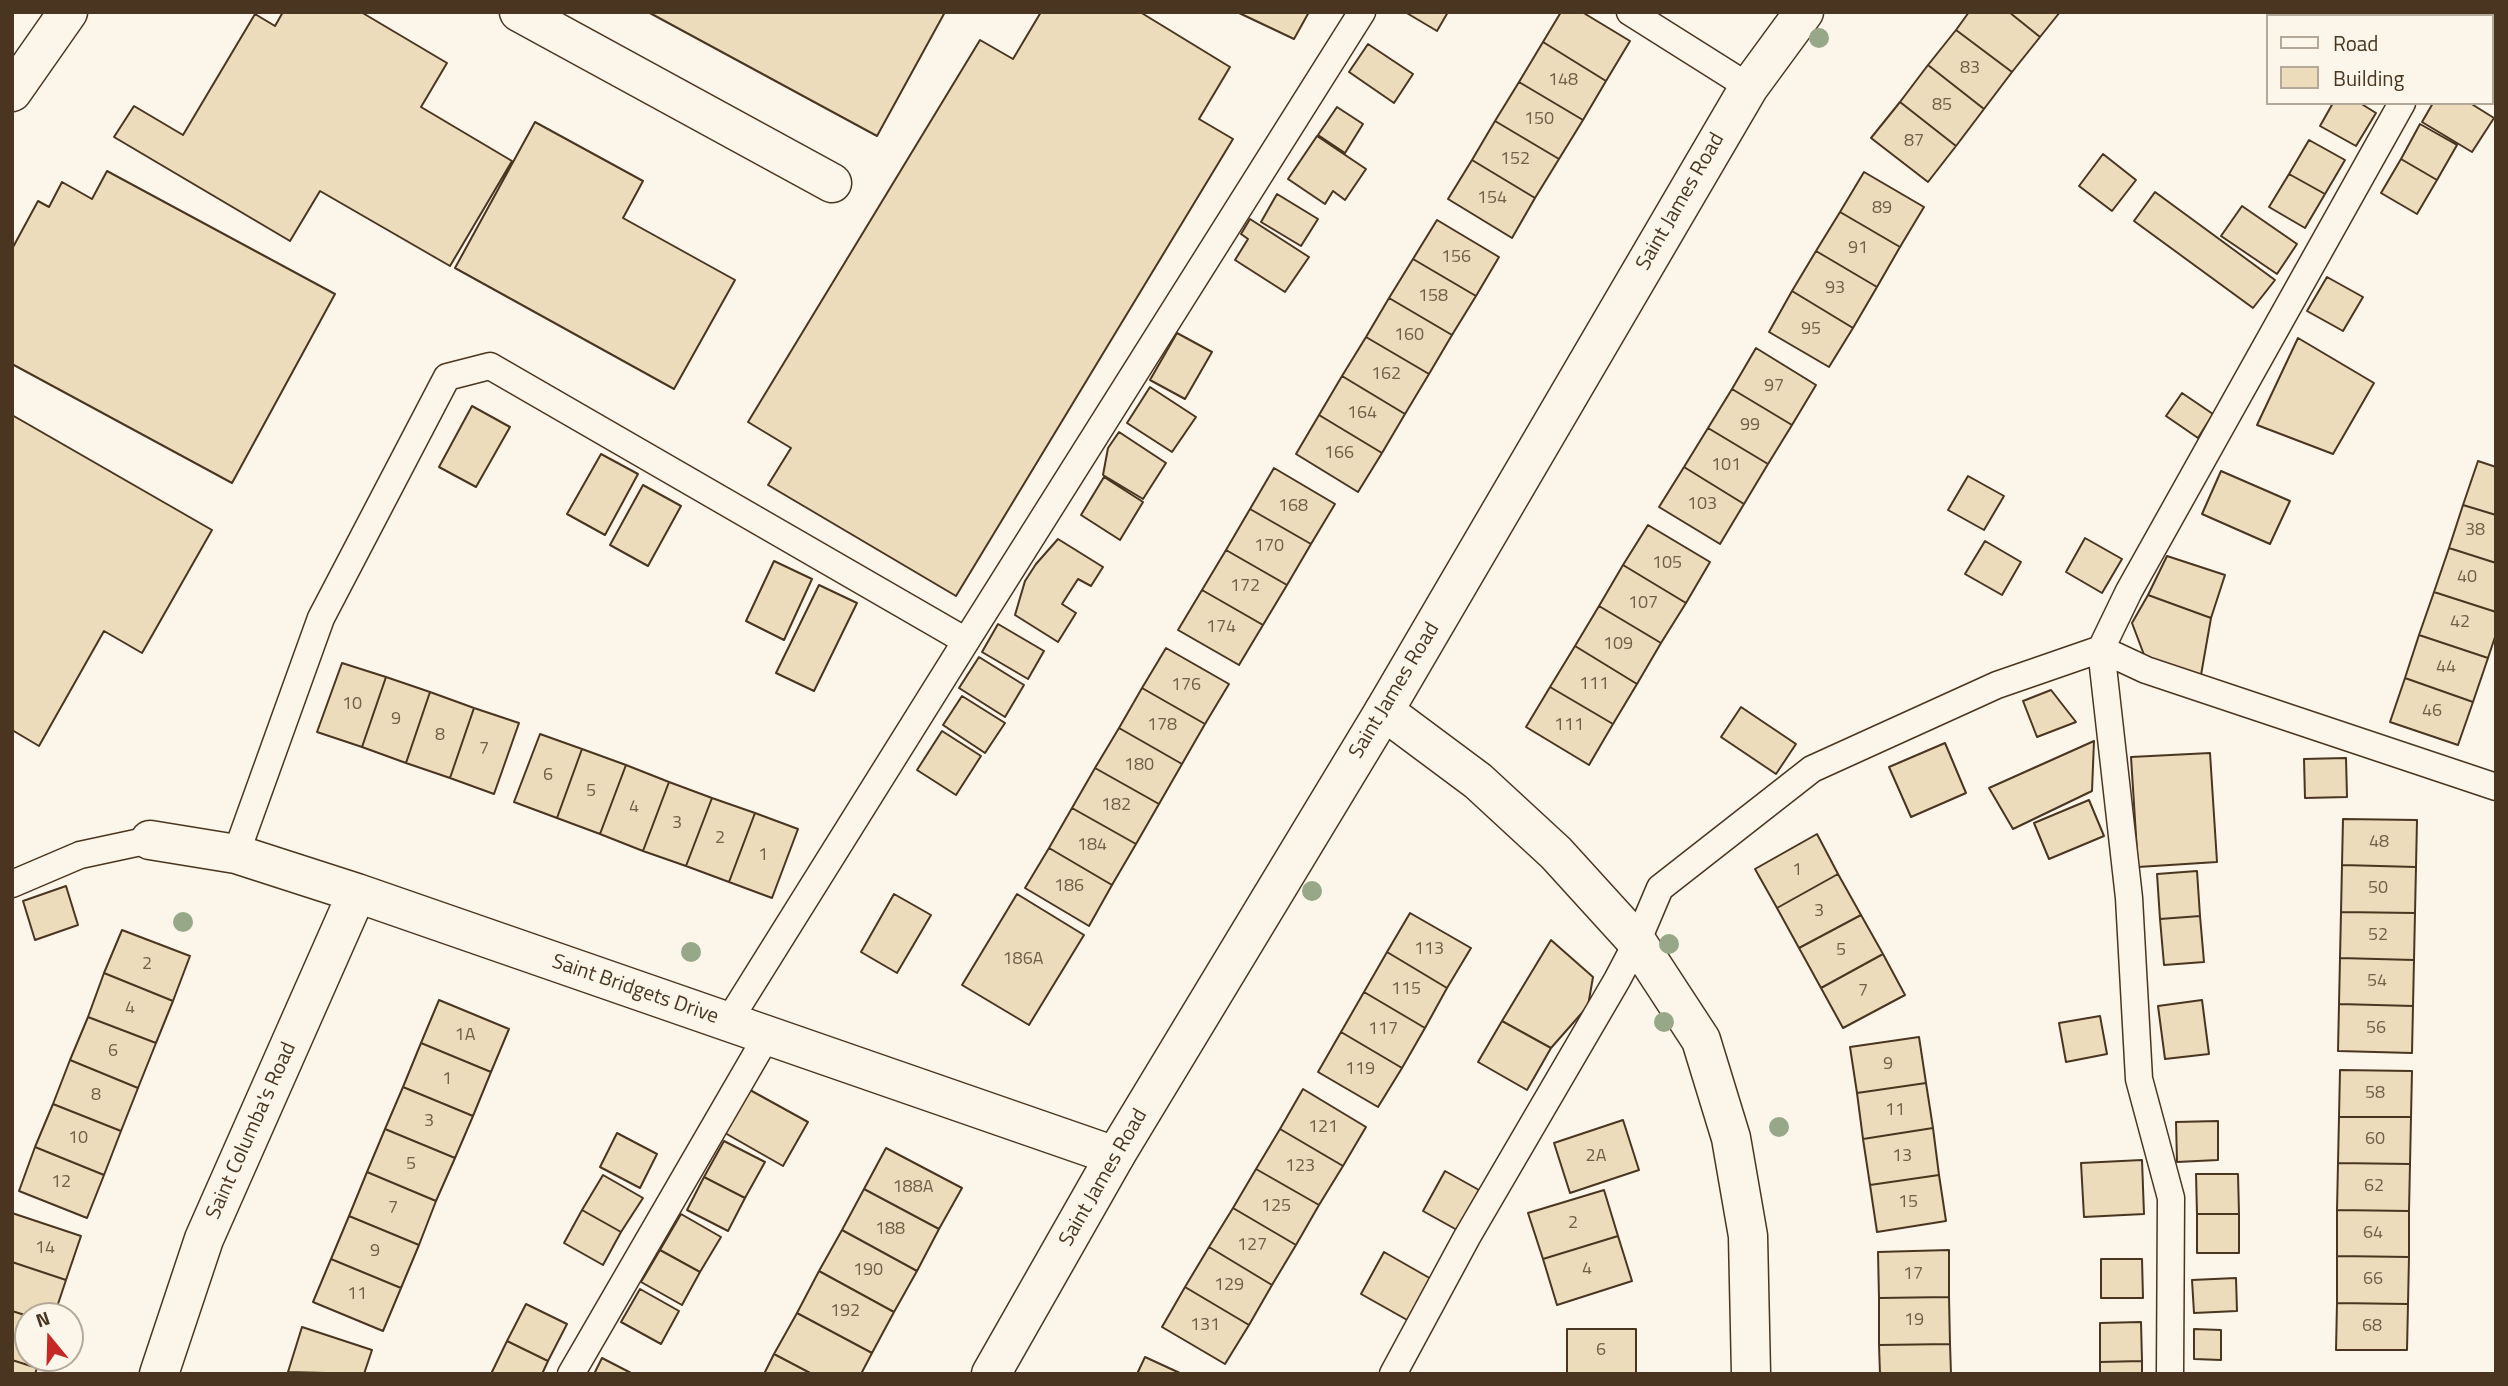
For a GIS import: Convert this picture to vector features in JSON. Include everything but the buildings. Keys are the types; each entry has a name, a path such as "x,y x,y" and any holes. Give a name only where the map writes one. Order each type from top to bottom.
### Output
{"street":[{"path":"16,78 68,12"},
{"path":"519,12 832,183"},
{"name":"Saint James Road","path":"991,1374 1115,1157 1384,711 1748,87 1804,12"},
{"path":"1384,711 1487,790 1556,853 1637,942 1701,1040 1731,1138 1748,1236 1751,1374"},
{"name":"Saint Bridgets Drive","path":"150,840 236,853 768,1034 1115,1157"},
{"name":"Saint Columba's Road","path":"159,1374 204,1239 357,893"}],"lane":[{"path":"728,1022 1362,12"},
{"path":"1630,12 1748,87"},
{"path":"2170,1374 2171,1198 2139,1079 2129,898 2101,649 2129,592 2401,105"},
{"path":"236,853 321,618 447,377 490,366 966,641"},
{"path":"1393,1374 1467,1237 1637,942 1660,888 1812,769 1997,685 2101,649 2146,670 2496,787"},
{"path":"12,884 80,855 150,840"},
{"path":"570,1374 768,1034"}]}
